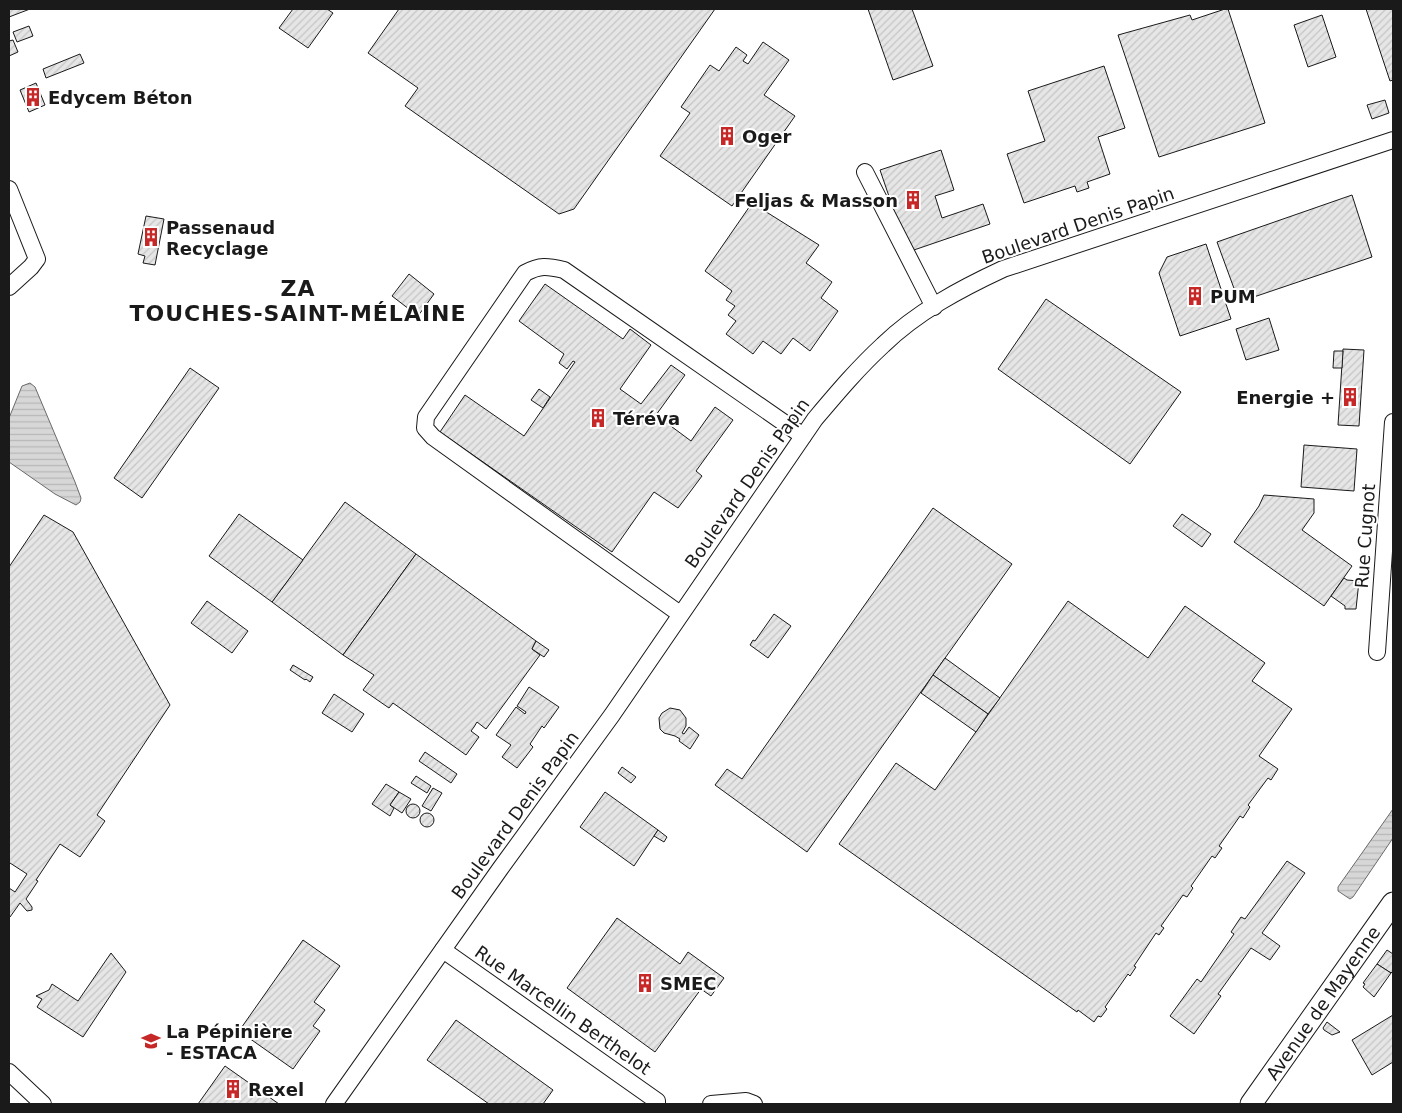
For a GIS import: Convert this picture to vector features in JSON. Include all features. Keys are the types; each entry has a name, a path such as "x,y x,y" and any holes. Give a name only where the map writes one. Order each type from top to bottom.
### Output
{"main road":[{"name":"Avenue de Mayenne","path":"1252,1104 1393,903"}],"street":[{"name":"Boulevard Denis Papin","path":"334,1104 612,715 803,436 846,381 884,344 920,315 961,289 1003,269 1393,140"},
{"path":"865,172 934,307"},
{"path":"9,189 38,259 9,286"},
{"path":"680,614 433,438 425,428 426,417 525,273 538,267 564,270 803,436"},
{"name":"Rue Cugnot","path":"1377,652 1393,422"},
{"name":"Rue Marcellin Berthelot","path":"443,950 657,1101 658,1104"},
{"path":"9,1072 43,1104"},
{"path":"711,1104 746,1101 754,1104"}],"shaded area":[{"path":"30,383 35,387 75,482 81,498 80,502 76,505 55,494 9,462 9,418 22,386"},
{"path":"1393,809 1393,838 1350,899 1338,891 1338,887"}],"building":[{"path":"9,9 30,9 9,17"},
{"path":"293,9 327,9 333,13 308,48 279,28"},
{"path":"399,9 715,9 574,209 559,214 405,106 418,88 368,53"},
{"path":"868,9 912,9 933,66 893,80"},
{"path":"1228,9 1265,123 1159,157 1118,35 1190,15 1192,20"},
{"path":"1366,9 1393,9 1393,80 1390,81"},
{"path":"1322,15 1336,57 1308,67 1294,25"},
{"path":"29,26 33,36 17,42 13,32"},
{"path":"13,40 18,52 9,56 9,41"},
{"name":"Oger","path":"763,42 789,60 764,95 795,116 732,206 660,156 690,113 681,107 710,65 719,71 736,47 747,55 743,61 748,64"},
{"path":"80,54 84,63 46,78 43,69"},
{"path":"1104,66 1125,128 1098,137 1110,174 1087,182 1089,188 1077,192 1075,186 1024,203 1007,154 1045,141 1028,91"},
{"name":"Edycem Béton","path":"36,83 45,105 29,112 20,90"},
{"path":"1385,100 1389,113 1372,119 1367,105"},
{"name":"Feljas & Masson","path":"941,150 954,190 935,196 942,218 983,204 990,224 908,252 880,170"},
{"path":"1352,195 1372,257 1239,302 1217,242"},
{"path":"752,203 819,245 806,263 832,282 821,298 838,311 810,351 793,338 781,354 763,341 753,354 726,334 736,321 728,315 735,306 726,300 732,291 705,271"},
{"name":"Passenaud Recyclage","path":"146,216 164,219 155,265 143,263 145,256 138,254"},
{"name":"PUM","path":"1206,244 1231,319 1180,336 1159,273 1167,257"},
{"path":"409,274 434,294 418,316 392,296"},
{"name":"Téréva","path":"545,284 623,339 630,329 651,345 620,389 641,404 671,365 685,375 656,415 691,441 715,407 733,420 696,471 702,476 678,508 654,492 612,552 440,432 465,395 524,436 575,362 573,361 567,369 559,363 564,354 519,321"},
{"path":"1046,299 1181,392 1130,464 998,369"},
{"path":"1269,318 1279,350 1246,360 1236,329"},
{"name":"Energie +","path":"1343,349 1364,350 1359,426 1338,425"},
{"path":"1334,351 1343,351 1342,368 1333,368"},
{"path":"190,368 219,388 142,498 114,478"},
{"path":"539,389 550,397 543,408 531,400"},
{"path":"1304,445 1357,449 1354,491 1301,487"},
{"path":"1264,495 1314,499 1314,513 1302,530 1352,566 1324,606 1234,542 1259,506"},
{"path":"345,502 416,554 343,655 272,602"},
{"path":"933,508 1012,564 807,852 715,785 727,769 742,779"},
{"path":"239,514 303,560 272,602 209,556"},
{"path":"1182,514 1211,534 1202,547 1173,526"},
{"path":"44,515 73,532 170,705 97,815 105,821 80,857 60,844 26,899 32,910 27,911 20,903 10,917 9,888 15,892 27,874 9,864 9,567"},
{"path":"416,554 536,641 532,649 540,655 486,729 477,722 471,731 479,737 466,755 393,703 389,708 363,690 374,675 343,655"},
{"path":"1344,578 1359,581 1356,609 1345,609 1345,606 1331,596"},
{"path":"207,601 248,631 232,653 191,623"},
{"path":"1068,601 1148,658 1185,606 1265,663 1252,681 1292,709 1259,756 1278,769 1271,780 1268,778 1248,805 1250,807 1243,818 1240,816 1219,846 1222,848 1215,858 1212,856 1191,886 1193,888 1187,897 1183,895 1161,926 1164,928 1159,935 1156,933 1134,966 1136,967 1130,976 1128,974 1105,1007 1107,1009 1094,1022 1078,1010 1077,1012 839,844 896,763 935,790"},
{"path":"774,614 791,626 768,658 750,645 753,640 755,641"},
{"path":"536,641 549,650 544,657 532,649"},
{"path":"945,658 1000,698 988,714 933,675"},
{"path":"293,665 313,677 310,682 290,670"},
{"path":"933,675 988,714 976,732 921,693"},
{"path":"529,687 559,707 544,728 542,726 530,744 533,747 517,768 502,757 511,745 496,735 516,707 525,714 526,712 517,706"},
{"path":"334,694 364,714 352,732 322,713"},
{"path":"670,708 680,710 686,718 686,726 682,733 684,734 689,727 699,735 690,749 679,741 680,739 664,733 660,729 659,718 662,713"},
{"path":"425,752 457,774 451,783 419,761"},
{"path":"622,767 636,777 631,783 618,773"},
{"path":"416,776 431,786 427,793 411,783"},
{"path":"386,784 399,792 390,805 394,808 390,816 372,804"},
{"path":"433,788 442,793 431,811 422,806"},
{"path":"399,792 411,799 402,813 390,805"},
{"path":"605,792 658,830 634,866 580,827"},
{"path":"413,804 418,806 420,811 418,816 413,818 408,816 406,811 408,806"},
{"path":"427,813 432,815 434,820 432,825 427,827 422,825 420,820 422,815"},
{"path":"658,830 667,837 664,842 654,836"},
{"path":"1287,861 1305,873 1262,933 1280,946 1270,960 1251,948 1218,994 1221,996 1194,1034 1170,1016 1197,979 1201,982 1234,934 1231,932 1241,917 1245,919"},
{"name":"SMEC","path":"617,918 680,964 688,952 724,978 711,996 701,989 655,1052 567,988"},
{"path":"303,940 340,966 314,1002 325,1010 313,1026 320,1031 293,1069 239,1031"},
{"path":"1387,950 1393,954 1393,971 1391,973 1377,964"},
{"path":"111,953 126,972 83,1037 37,1007 42,999 36,996 49,990 52,984 78,1001"},
{"path":"1377,964 1391,973 1374,997 1363,987 1365,984 1363,983"},
{"path":"1393,1015 1393,1062 1372,1075 1352,1040"},
{"path":"456,1020 553,1090 543,1104 489,1104 427,1060"},
{"path":"1327,1022 1340,1032 1332,1035 1324,1030 1323,1028"},
{"name":"Rexel","path":"225,1066 279,1104 198,1104"}],"place":[{"name":"Edycem Béton","path":"33,97"},
{"name":"Oger","path":"727,136"},
{"name":"Feljas & Masson","path":"913,200"},
{"name":"Passenaud Recyclage","path":"151,237"},
{"name":"PUM","path":"1195,296"},
{"name":"Energie +","path":"1350,397"},
{"name":"Téréva","path":"598,418"},
{"name":"SMEC","path":"645,983"},
{"name":"La Pépinière - ESTACA","path":"151,1041"},
{"name":"Rexel","path":"233,1089"}],"district":[{"name":"ZA TOUCHES-SAINT-MÉLAINE","path":"298,300"}]}
